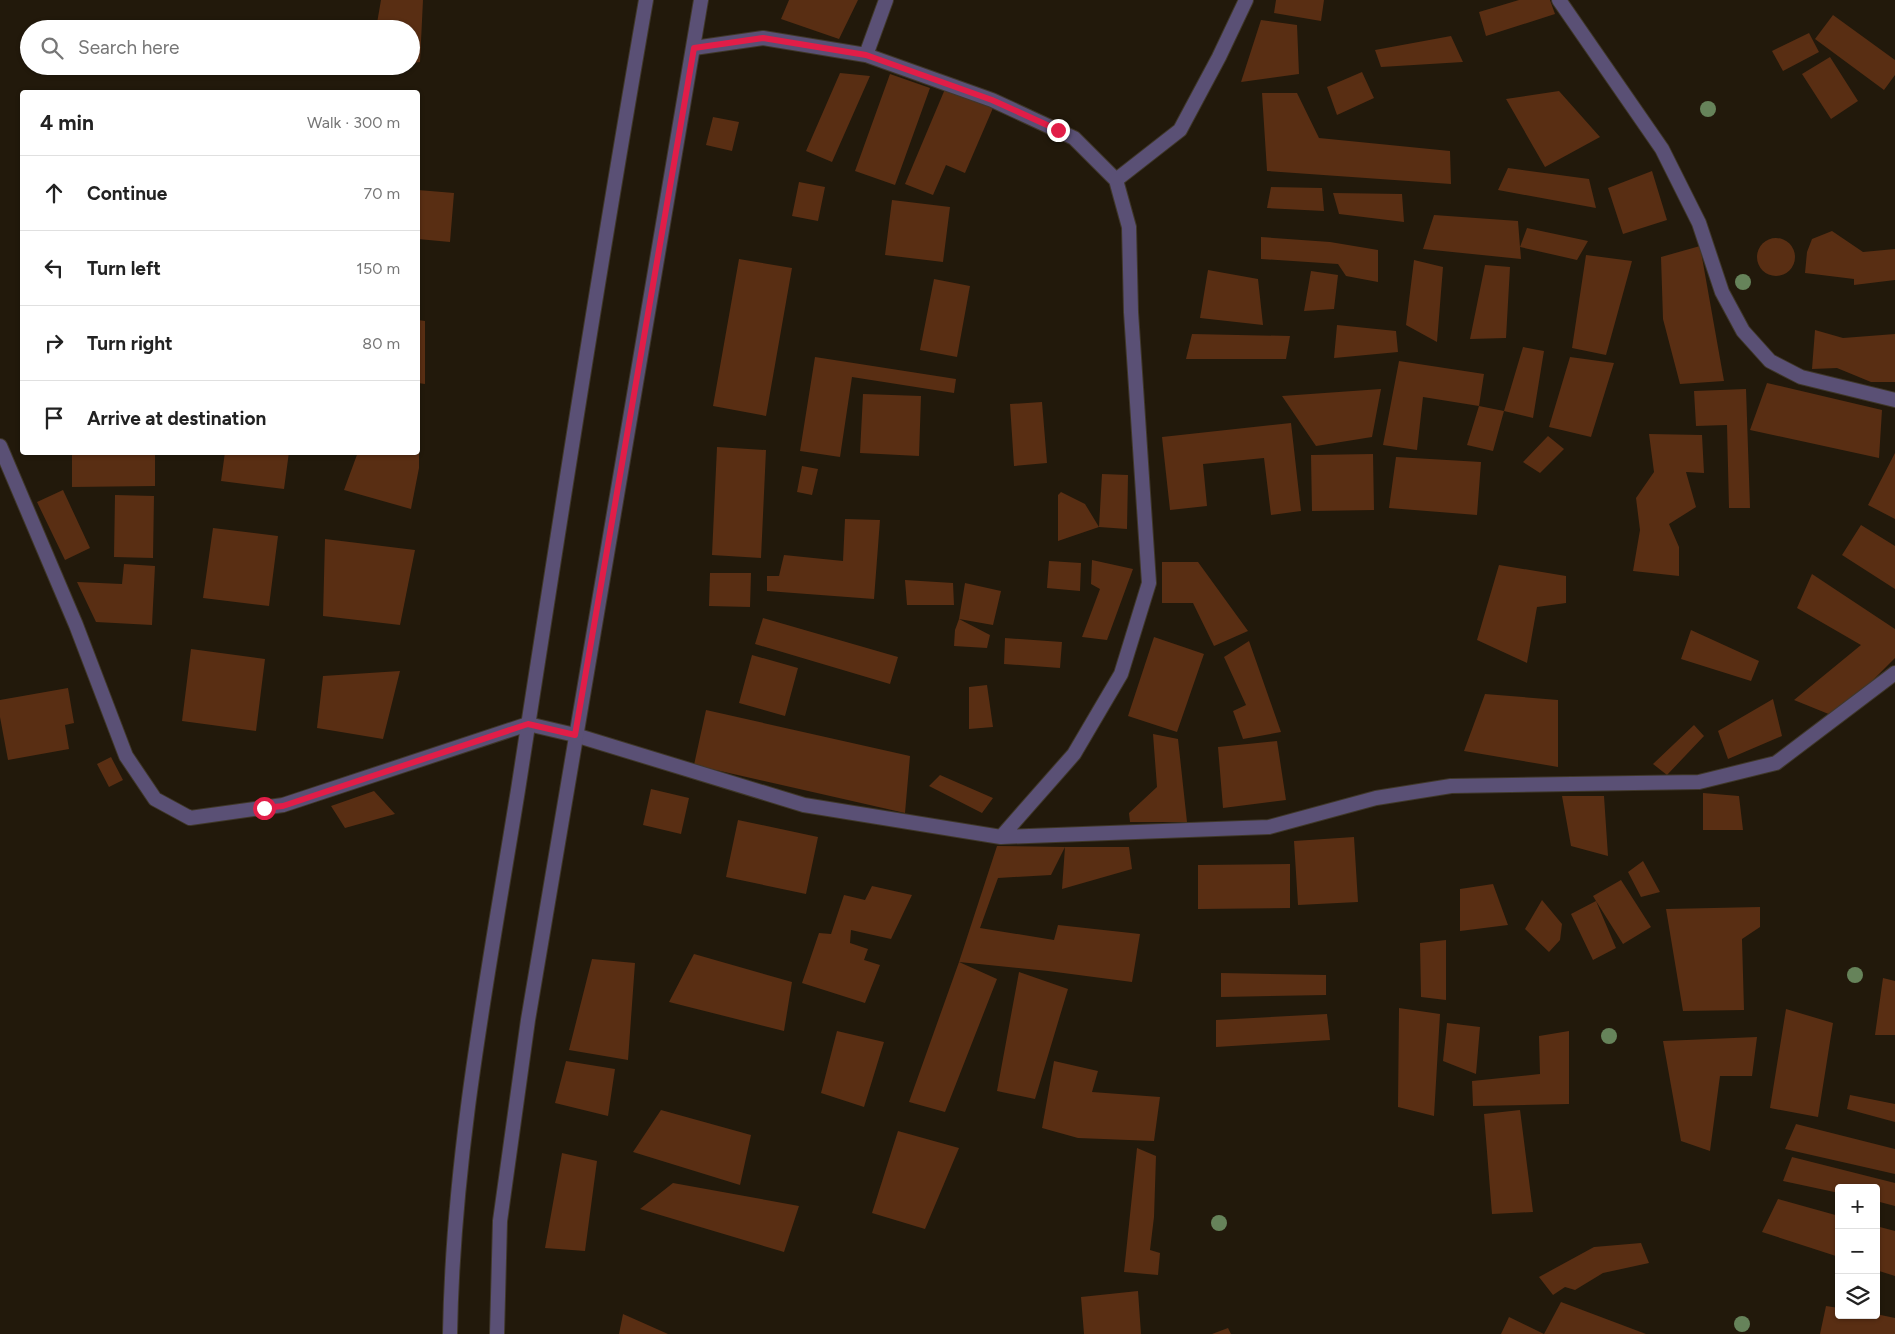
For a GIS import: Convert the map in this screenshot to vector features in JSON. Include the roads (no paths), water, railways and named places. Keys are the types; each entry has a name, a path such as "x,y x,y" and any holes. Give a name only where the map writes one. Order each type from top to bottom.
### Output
{"street":[{"path":"450,1334 450,1295 464,1130 600,266 646,0"},
{"path":"497,1334 500,1221 528,1020 575,735 702,0"},
{"path":"866,55 886,0"},
{"path":"1116,180 1180,130 1219,58 1246,0"},
{"path":"1558,0 1662,149 1699,223 1722,292 1743,330 1770,361 1801,376 1895,400"},
{"path":"694,48 763,38 866,55 992,100 1074,138 1116,180 1129,228 1131,312 1148,583 1122,674 1074,754 1001,837"},
{"path":"0,446 76,624 126,756 156,799 190,818 283,806 528,724 575,735 804,806 1001,837 1269,827 1376,798 1451,786 1699,782 1776,763 1895,673"}]}
